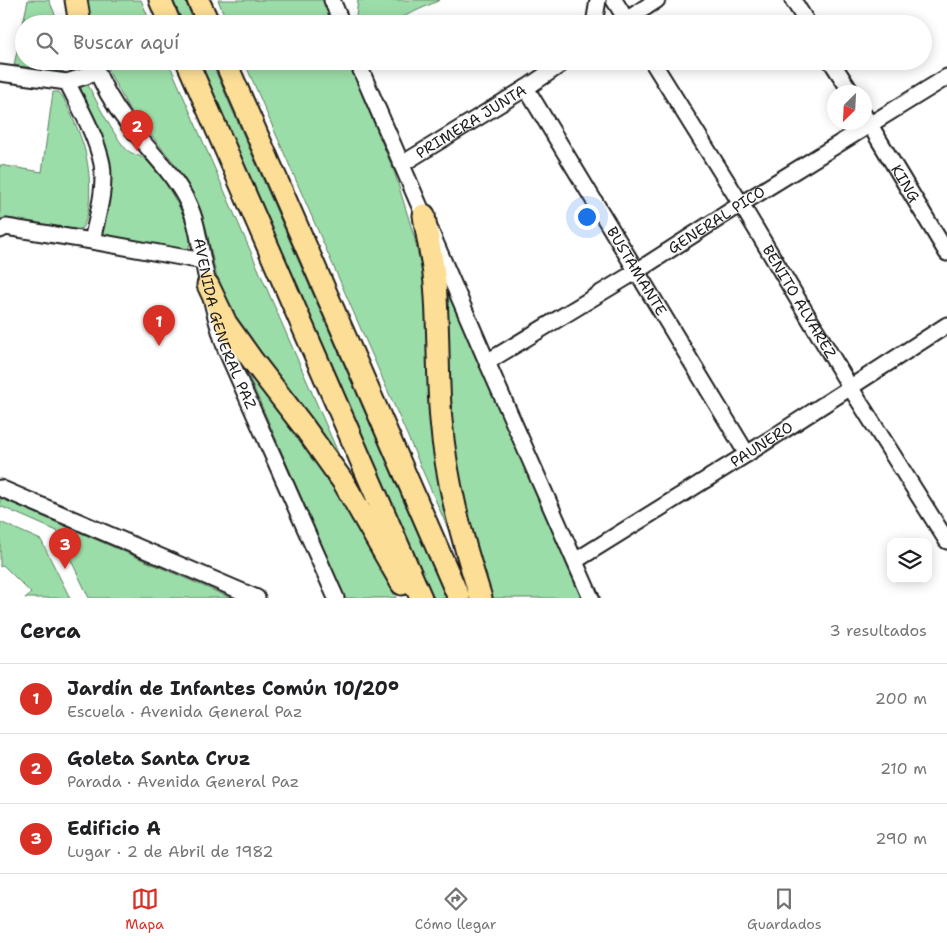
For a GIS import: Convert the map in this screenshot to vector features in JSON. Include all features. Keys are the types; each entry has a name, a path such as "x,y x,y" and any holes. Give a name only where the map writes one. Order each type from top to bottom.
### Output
{"highway":[{"path":"76,0 78,15"},
{"path":"160,0 166,15"},
{"path":"198,0 205,15"},
{"path":"191,70 421,598"},
{"path":"229,70 459,598"},
{"path":"424,215 435,281 441,420 446,456 455,510 481,598"},
{"path":"208,285 226,323 252,361 304,427 344,483 410,598"}],"street":[{"path":"69,0 75,15"},
{"path":"332,0 338,15"},
{"path":"596,15 598,0"},
{"path":"614,0 622,15"},
{"path":"635,15 656,0"},
{"path":"793,0 802,15"},
{"path":"0,73 67,82 86,76 91,70"},
{"name":"AVENIDA GENERAL PAZ","path":"97,70 112,100 128,124 163,162 184,195 197,228 215,318 226,350 336,598"},
{"path":"361,70 486,362 591,598"},
{"name":"PRIMERA JUNTA","path":"402,164 553,70"},
{"name":"BENITO ÁLVAREZ","path":"658,70 741,204 850,387 947,542"},
{"path":"837,70 846,85"},
{"name":"GENERAL PICO","path":"872,116 947,77"},
{"path":"67,82 94,138 102,165 102,193 92,241"},
{"name":"BUSTAMANTE","path":"526,88 747,454"},
{"name":"KING","path":"872,127 947,252"},
{"name":"GENERAL PICO","path":"486,362 637,271 851,130"},
{"path":"0,230 6,228 92,241 203,261"},
{"name":"PAUNERO","path":"575,561 747,454 947,325"},
{"path":"0,488 257,598"}],"green space":[{"path":"28,0 49,0 55,15 25,15"},
{"path":"84,0 141,0 147,15 87,15"},
{"path":"173,0 185,0 191,15 180,15"},
{"path":"218,0 323,0 329,15 224,15"},
{"path":"358,0 440,0 407,15 356,15"},
{"path":"42,70 66,70 60,72"},
{"path":"108,70 172,70 349,478 255,353 227,304 216,274 206,228 193,193 174,163 128,107"},
{"path":"204,70 215,70 446,598 434,598"},
{"path":"248,70 352,70 395,174 414,236 428,298 452,538"},
{"path":"83,85 88,85 125,148 148,161 162,178 185,220 190,244 186,252 107,237 102,232 94,120 81,89"},
{"path":"53,92 59,92 63,97 81,138 87,163 90,187 88,210 82,228 77,230 12,219 0,221 0,165 42,172"},
{"path":"448,288 581,598 489,598 469,531 447,409 445,295"},
{"path":"243,363 298,430 356,520 396,598 345,598"},
{"path":"0,498 231,598 89,598 57,531 0,506"},
{"path":"0,522 41,540 70,598 25,598 31,593 3,565 0,567"}],"place":[{"name":"Goleta Santa Cruz","path":"137,151"},
{"name":"Jardín de Infantes Común 10/20°","path":"159,346"},
{"name":"Edificio A","path":"65,569"}]}
